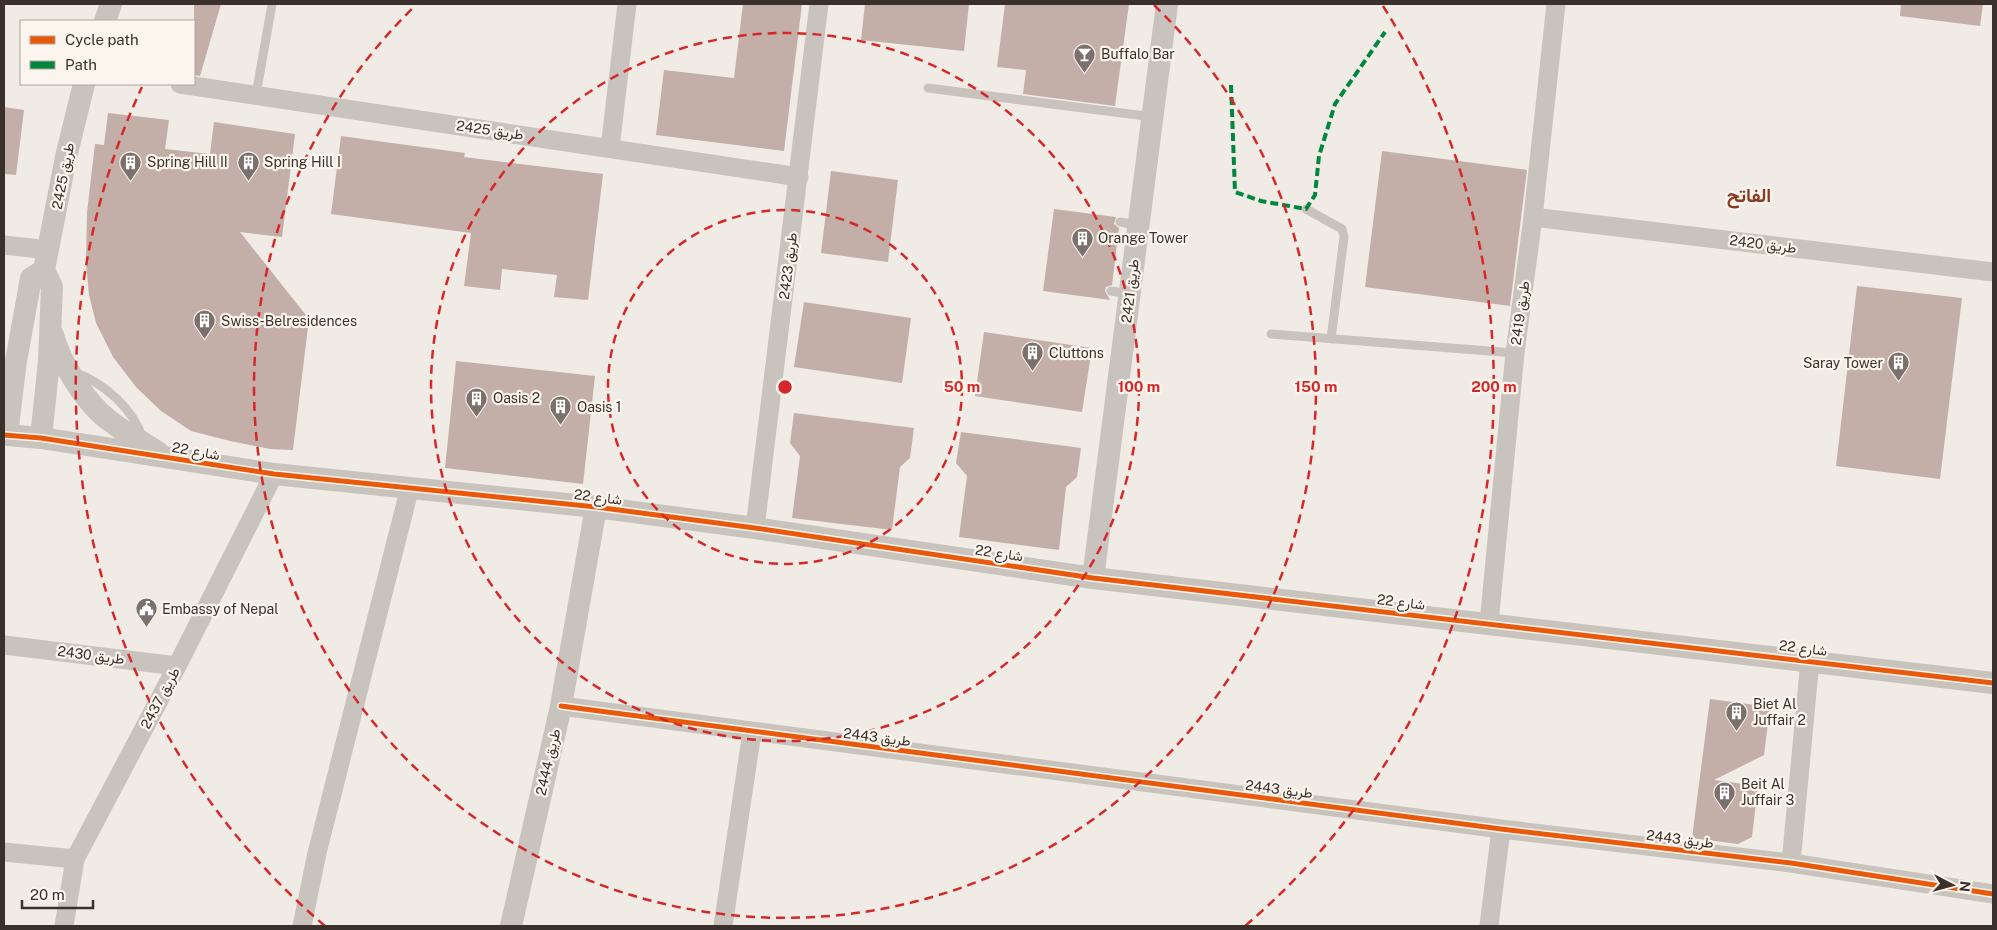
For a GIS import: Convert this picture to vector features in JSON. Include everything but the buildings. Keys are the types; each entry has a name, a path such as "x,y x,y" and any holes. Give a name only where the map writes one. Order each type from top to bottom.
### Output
{"street":[{"path":"105,20 111,4"},
{"path":"610,148 627,4"},
{"name":"طريق 2423","path":"755,528 820,4"},
{"name":"طريق 2421","path":"1093,578 1120,292 1129,224 1153,117 1167,4"},
{"name":"طريق 2419","path":"1490,623 1521,280 1533,217 1531,192 1556,4"},
{"name":"طريق 2425","path":"41,438 52,287 46,260 66,156 84,85"},
{"name":"طريق 2425","path":"187,85 800,177"},
{"name":"طريق 2420","path":"1533,217 1993,272"},
{"path":"4,245 46,260"},
{"name":"طريق 2425","path":"6,435 16,361 31,278 46,260"},
{"path":"50,327 56,348 69,371 90,400 108,420 163,457"},
{"name":"شارع 22","path":"6,435 41,438 274,474 596,507 755,528 1093,578 1810,660 1993,683"},
{"name":"طريق 2437","path":"64,926 74,859 177,666 274,474"},
{"path":"302,926 317,852 410,488"},
{"name":"طريق 2444","path":"511,926 561,706 596,507"},
{"name":"طريق 2430","path":"4,645 177,666"},
{"path":"1791,863 1810,660"},
{"name":"طريق 2443","path":"561,706 1501,829 1791,863 1993,894"},
{"path":"723,926 752,732"},
{"path":"1489,926 1501,829"},
{"path":"4,852 74,859"}],"lane":[{"path":"256,95 272,4"},
{"path":"928,88 1153,117"},
{"path":"1306,209 1342,230 1344,238 1331,339"},
{"path":"1271,334 1515,353"}],"marked path":[{"path":"1231,85 1235,192 1261,201 1306,209 1315,195 1319,156 1335,104 1385,32"}],"cycle path":[{"path":"4,435 41,438 274,474 596,507 755,528 1093,578 1993,683"},
{"path":"561,706 1501,829 1791,863 1993,894"}],"place":[{"name":"Buffalo Bar","path":"1085,73"},
{"name":"Spring Hill II","path":"131,181"},
{"name":"Spring Hill I","path":"248,181"},
{"name":"Orange Tower","path":"1082,257"},
{"name":"Swiss-Belresidences","path":"205,340"},
{"name":"Cluttons","path":"1033,372"},
{"name":"Saray Tower","path":"1899,382"},
{"name":"Oasis 2","path":"477,417"},
{"name":"Oasis 1","path":"561,426"},
{"name":"Embassy of Nepal","path":"146,628"},
{"name":"Biet Al Juffair 2","path":"1737,731"},
{"name":"Beit Al Juffair 3","path":"1725,811"}],"district":[{"name":"الفاتح","path":"1749,195"}]}
